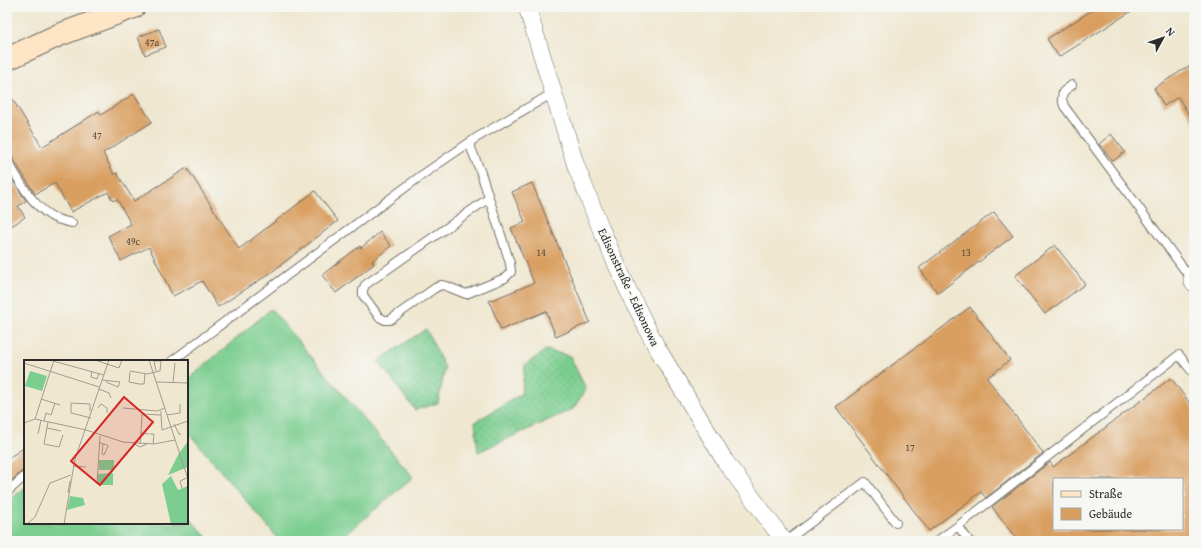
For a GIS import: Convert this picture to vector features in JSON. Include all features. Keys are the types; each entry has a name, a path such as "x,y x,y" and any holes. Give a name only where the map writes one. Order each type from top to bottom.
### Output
{"main road":[{"path":"7,59 59,35 134,7"}],"street":[{"name":"Edisonstraße - Edisonowa","path":"527,7 576,166 601,229 628,290 656,346 725,461 780,539"}],"lane":[{"path":"1072,85 1063,92 1062,99 1064,106 1193,282"},
{"path":"173,360 422,175 469,143 553,93"},
{"path":"469,143 489,198 510,263 511,272 505,278 466,294 440,285 390,320 385,320 380,317 363,295 365,285 489,198"},
{"path":"7,160 36,205 52,217 72,223"},
{"path":"937,541 1179,355 1194,374"},
{"path":"7,492 24,477"},
{"path":"780,539 865,482 896,523"},
{"path":"958,526 969,541"}],"green space":[{"path":"271,309 413,477 338,541 280,541 188,432 188,379"},
{"path":"426,329 445,368 438,403 415,410 378,361"},
{"path":"546,350 570,356 586,389 573,409 478,452 475,422 521,394 525,365"},
{"path":"24,488 24,524 188,524 188,516 210,541 7,541 7,503"}],"building":[{"path":"1097,7 1138,7 1059,57 1047,39"},
{"path":"159,29 166,47 145,55 138,37"},
{"path":"1194,63 1194,123 1178,97 1164,106 1154,88"},
{"path":"7,90 42,147 99,111 101,115 134,94 152,122 103,153 114,174 117,173 134,201 187,168 239,249 315,191 338,221 269,274 218,307 202,281 173,296 149,247 121,261 108,236 131,224 117,199 113,201 108,192 71,212 55,183 35,194 12,157 7,155"},
{"path":"1111,134 1125,152 1113,161 1099,144"},
{"path":"7,171 26,201 18,206 25,217 7,229"},
{"path":"532,183 590,322 556,337 546,311 501,330 489,301 534,283 511,228 525,222 512,192"},
{"path":"994,212 1013,236 938,293 919,268"},
{"path":"380,232 391,246 372,261 374,264 336,293 322,275 360,246 361,248"},
{"path":"1055,245 1085,284 1045,314 1015,276"},
{"path":"970,307 1010,360 987,378 1043,453 986,498 981,492 929,531 836,407"},
{"path":"1171,378 1194,409 1194,541 1018,541 992,507 1050,462 1053,467"},
{"path":"24,448 24,471 21,472 7,485 7,459"}]}
